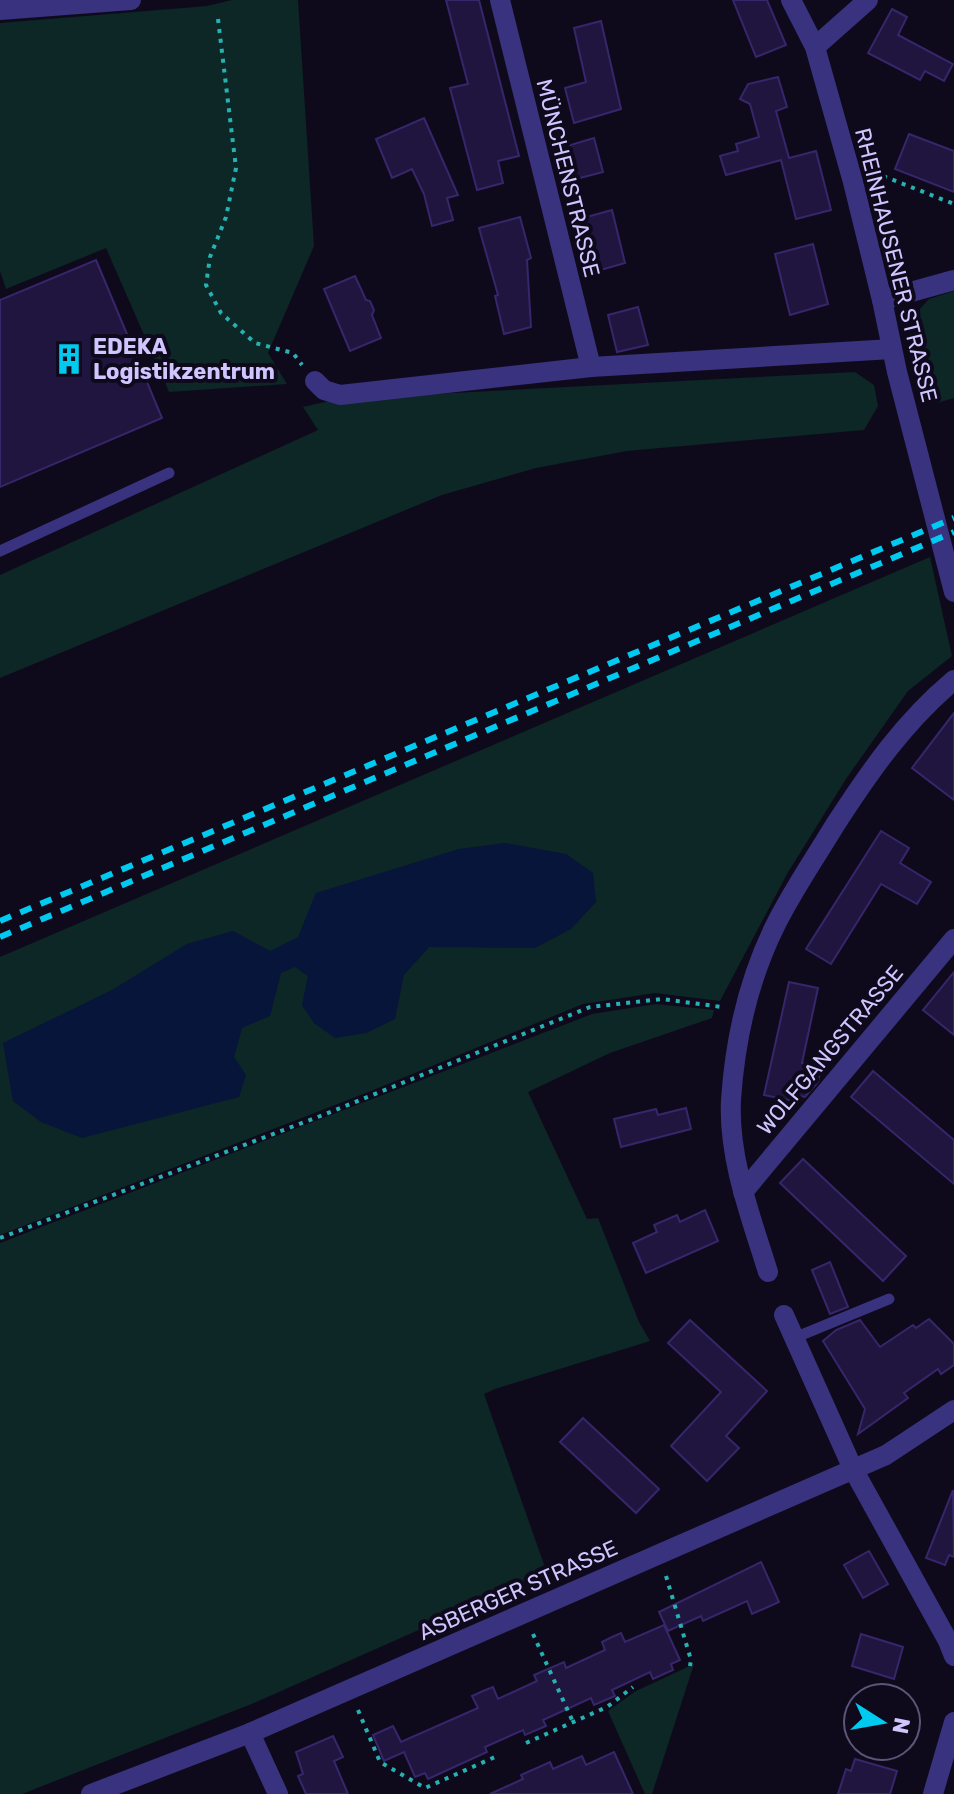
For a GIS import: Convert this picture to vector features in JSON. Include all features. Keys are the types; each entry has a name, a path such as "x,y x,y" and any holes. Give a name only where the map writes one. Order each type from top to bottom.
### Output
{"street":[{"path":"0,10 131,0"},
{"name":"MÜNCHENSTRASSE","path":"500,0 591,367"},
{"name":"RHEINHAUSENER STRASSE","path":"791,0 815,47 853,182 954,592"},
{"path":"815,47 868,0"},
{"path":"882,300 954,280"},
{"path":"315,381 324,390 340,395 591,367 892,349"},
{"path":"768,1272 743,1192 731,1103 745,1011 755,974 775,926 836,824 894,738 926,703 954,680"},
{"name":"WOLFGANGSTRASSE","path":"743,1192 954,939"},
{"path":"784,1315 853,1469 952,1645"},
{"name":"ASBERGER STRASSE","path":"91,1794 250,1733 886,1455 954,1410"},
{"path":"933,1794 954,1722"},
{"path":"250,1733 278,1794"}],"lane":[{"path":"0,551 169,473"},
{"path":"794,1338 889,1299"}],"path":[{"path":"218,19 236,168 226,217 210,257 206,285 221,313 255,343 293,353 315,381"},
{"path":"853,182 878,174 954,204"},
{"path":"0,1238 323,1115 590,1007 662,999 745,1011"},
{"path":"657,1555 669,1584 691,1660 690,1666"},
{"path":"524,1613 573,1722"},
{"path":"526,1743 607,1707 633,1687"},
{"path":"350,1690 380,1762 425,1788 495,1757"}],"green space":[{"path":"232,0 298,0 314,246 268,353 287,384 169,392 106,248 6,289 0,271 0,23 207,6"},
{"path":"954,291 954,398 937,403 920,329 920,309 929,299"},
{"path":"913,314 929,372 916,376 912,329"},
{"path":"855,372 874,385 878,406 864,430 627,451 536,468 442,495 0,678 0,575 318,430 303,407 338,399"},
{"path":"930,557 952,656 908,691 846,779 787,874 720,1001 655,993 583,1004 371,1091 0,1235 0,957"},
{"path":"656,1004 714,1010 712,1018 610,1053 528,1092 587,1219 598,1218 639,1322 650,1341 484,1394 547,1573 254,1703 22,1794 0,1794 0,1243 592,1014"},
{"path":"694,1664 652,1794 645,1794 608,1711 636,1691"}],"water":[{"path":"505,843 566,854 593,873 596,902 571,929 535,948 429,947 404,975 395,1019 366,1033 335,1038 314,1023 302,1005 308,976 295,967 281,973 270,1016 242,1028 234,1057 246,1075 239,1097 82,1138 41,1122 13,1101 3,1043 112,990 187,944 233,931 270,951 298,937 316,893 459,849"}],"building":[{"path":"446,0 479,0 519,156 498,161 503,183 477,190 450,88 468,84"},
{"path":"733,0 767,0 786,45 756,57"},
{"path":"892,9 907,17 898,35 953,64 944,81 925,71 920,80 868,53"},
{"path":"601,21 621,109 574,123 565,88 586,82 574,28"},
{"path":"778,77 787,107 776,111 789,158 816,151 831,210 796,219 781,160 726,175 720,156 738,151 736,144 759,137 750,104 740,99 748,84"},
{"path":"424,118 458,195 447,198 453,220 432,226 424,194 412,169 392,178 376,139"},
{"path":"909,134 954,151 954,192 895,169"},
{"path":"594,138 603,172 572,180 564,147"},
{"path":"612,210 625,263 597,271 583,218"},
{"path":"520,217 531,258 527,260 531,327 504,334 495,296 498,295 479,228"},
{"path":"813,244 828,304 790,315 775,254"},
{"name":"EDEKA Logistikzentrum","path":"96,260 162,418 0,487 0,300"},
{"path":"355,276 374,310 372,315 381,338 350,351 324,289"},
{"path":"638,307 648,345 617,352 608,315"},
{"path":"954,713 954,800 912,768"},
{"path":"881,831 909,848 900,863 931,882 917,904 881,884 831,964 806,949"},
{"path":"954,972 954,1035 923,1010"},
{"path":"789,982 818,988 802,1063 821,1067 818,1082 805,1097 795,1095 793,1101 764,1095"},
{"path":"873,1071 954,1140 954,1184 851,1097"},
{"path":"686,1108 691,1129 621,1147 614,1119 656,1109 658,1115"},
{"path":"803,1159 906,1256 883,1281 780,1183"},
{"path":"705,1210 718,1241 646,1273 633,1243 657,1232 654,1225 677,1215 680,1222"},
{"path":"830,1262 848,1307 830,1314 812,1270"},
{"path":"929,1319 954,1344 954,1365 941,1374 938,1369 904,1393 908,1398 858,1434 865,1409 823,1341 836,1330 860,1320 880,1347 913,1325 916,1328"},
{"path":"690,1320 767,1391 726,1436 739,1448 707,1481 671,1446 721,1392 668,1343"},
{"path":"583,1418 659,1489 636,1513 560,1442"},
{"path":"953,1490 954,1557 949,1555 945,1565 926,1558"},
{"path":"869,1551 888,1584 863,1598 844,1565"},
{"path":"761,1562 779,1602 752,1614 747,1601 703,1621 701,1616 668,1631 659,1612"},
{"path":"664,1625 680,1660 671,1664 673,1670 653,1679 650,1672 612,1690 615,1696 594,1705 591,1698 543,1720 546,1726 525,1735 523,1730 485,1747 487,1752 428,1779 425,1773 415,1777 404,1752 384,1761 373,1735 393,1726 401,1742 478,1708 472,1696 483,1691 493,1687 498,1699 537,1681 534,1675 564,1662 566,1668 605,1650 602,1642 612,1637 621,1633 625,1642"},
{"path":"861,1634 903,1647 894,1679 852,1666"},
{"path":"333,1736 343,1757 334,1761 348,1794 306,1794 298,1776 303,1774 296,1752"},
{"path":"614,1752 633,1794 490,1794 550,1762 553,1769 582,1756 586,1765"},
{"path":"854,1762 866,1762 897,1771 890,1794 838,1794 846,1769 851,1771"}],"railway":[{"path":"0,921 954,518"},
{"path":"0,937 954,532"}],"place":[{"name":"EDEKA Logistikzentrum","path":"69,359"}]}
